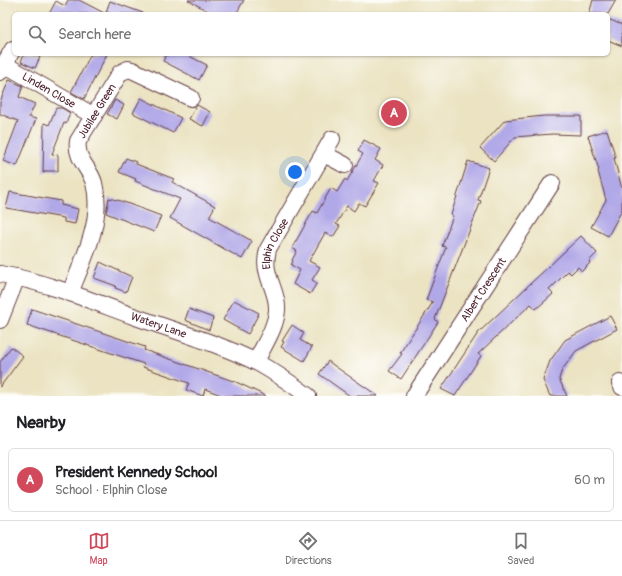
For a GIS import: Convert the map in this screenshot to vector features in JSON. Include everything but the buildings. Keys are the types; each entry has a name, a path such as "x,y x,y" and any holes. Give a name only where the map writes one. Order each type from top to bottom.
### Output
{"street":[{"name":"Linden Close","path":"12,51 2,68 94,116"},
{"name":"Jubilee Green","path":"70,293 88,248 94,221 96,202 93,181 81,161 77,147 78,141 120,73 128,69 192,98"},
{"name":"Elphin Close","path":"256,362 276,320 277,299 268,274 266,262 268,249 332,139"},
{"path":"324,154 345,165"},
{"name":"Albert Crescent","path":"414,396 552,183"},
{"name":"Watery Lane","path":"0,274 17,277 70,293 256,362 308,396"},
{"path":"0,320 17,277"}],"place":[{"name":"President Kennedy School","path":"394,113"}]}
